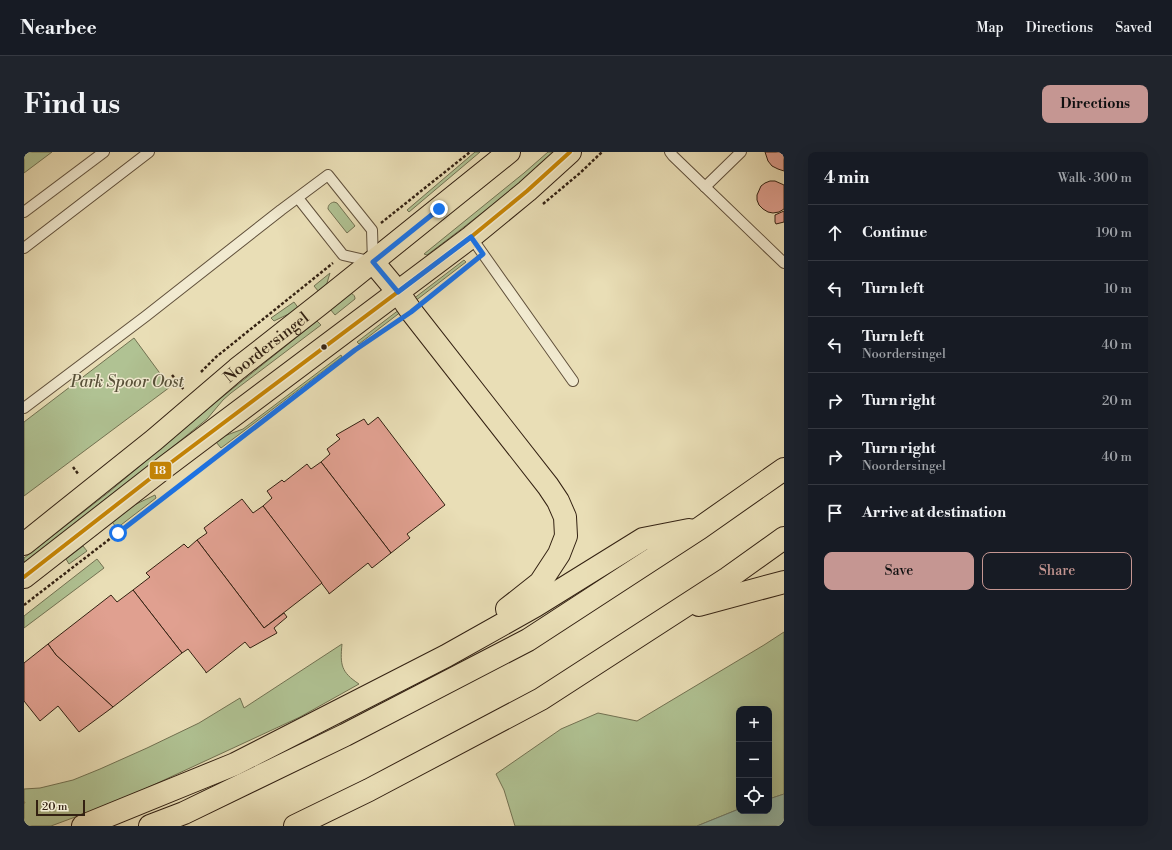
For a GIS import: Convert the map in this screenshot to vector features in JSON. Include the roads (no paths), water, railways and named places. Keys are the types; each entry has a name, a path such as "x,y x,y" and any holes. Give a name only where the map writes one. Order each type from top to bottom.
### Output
{"main road":[{"name":"Noordersingel","path":"24,544 142,450 237,369 509,152"},
{"path":"24,577 178,457 398,292 477,245 528,192 570,152"},
{"path":"373,262 398,292 411,312 548,486 558,501 565,517 566,536 559,554 540,583 446,656"},
{"path":"150,826 184,813 345,735 528,640 700,528 784,470"},
{"path":"83,826 235,764 446,656 535,606 643,539 700,528"},
{"path":"295,826 369,790 541,699 728,578 784,538"},
{"path":"676,612 784,582"}],"lane":[{"path":"24,212 104,152"},
{"path":"24,248 149,152"},
{"path":"670,152 784,263"},
{"path":"705,187 741,152"},
{"path":"24,408 328,175 372,230 373,262 343,255 298,198"},
{"path":"477,245 573,381"}],"park label":[{"name":"Park Spoor Oost","path":"127,381"}]}
